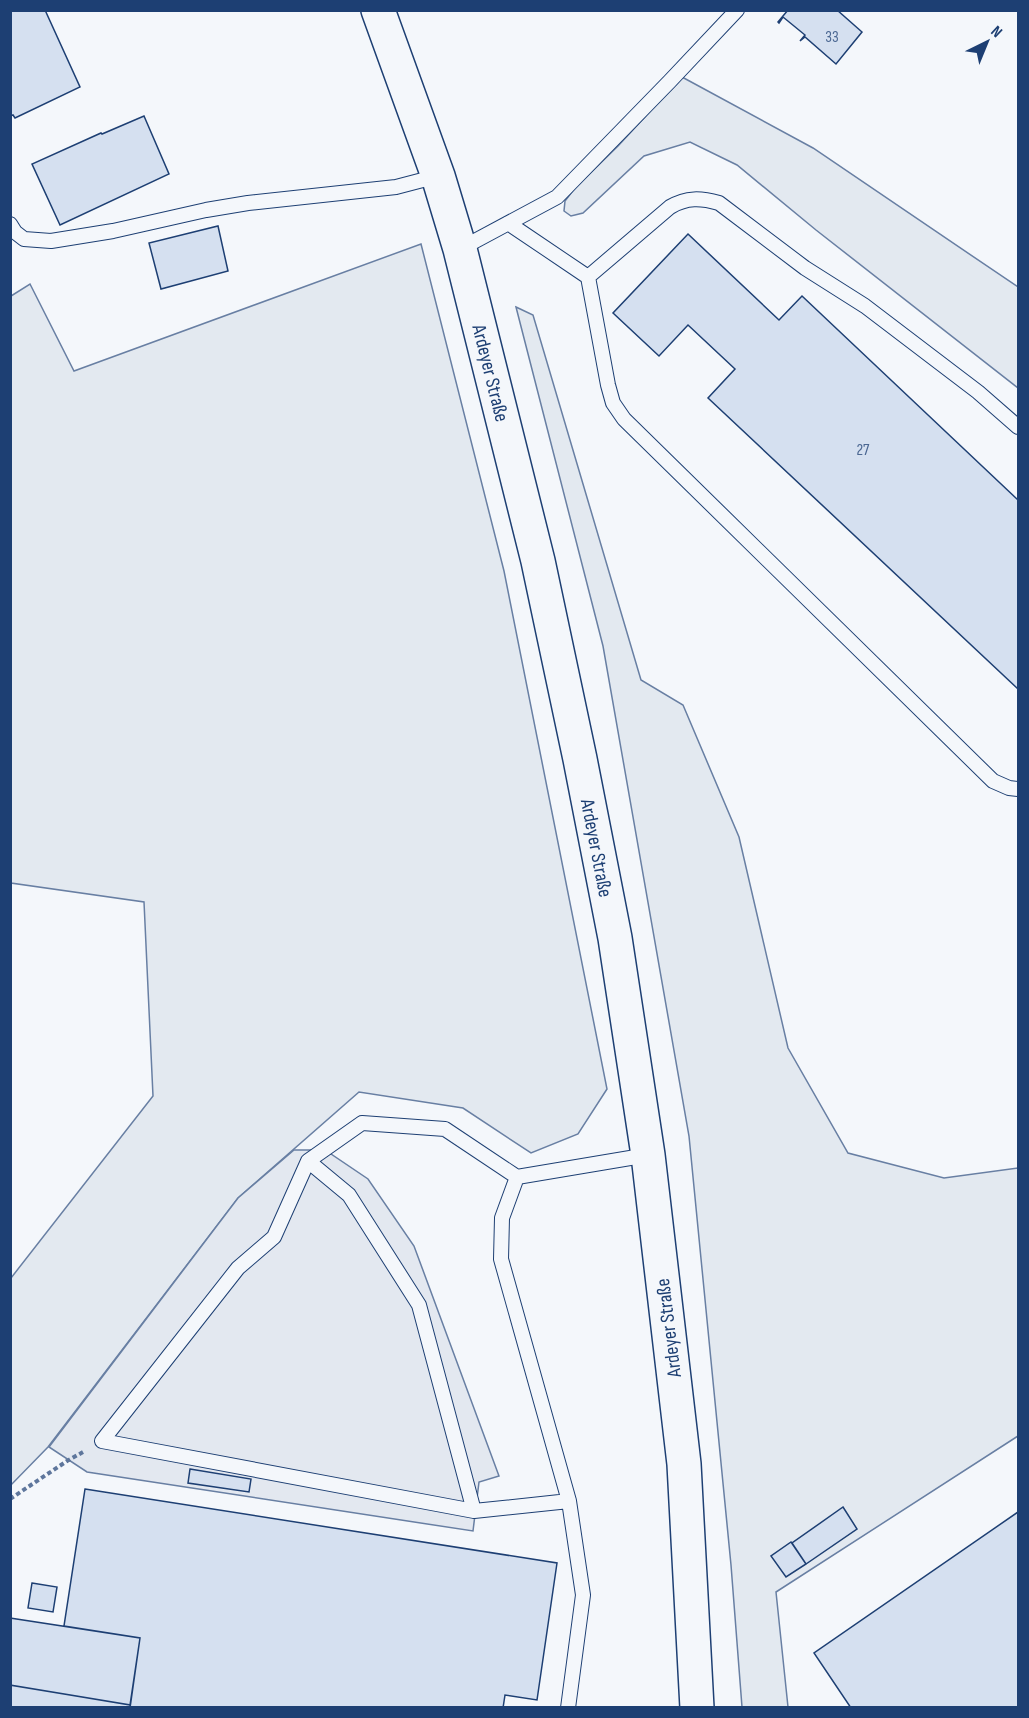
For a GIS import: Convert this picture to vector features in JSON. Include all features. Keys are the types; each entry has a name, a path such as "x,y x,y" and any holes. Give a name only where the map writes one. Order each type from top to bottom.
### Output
{"main road":[{"name":"Ardeyer Straße","path":"378,10 438,176 460,249 538,561 615,938 648,1155 684,1464 697,1707"}],"lane":[{"path":"460,249 557,197 737,10"},
{"path":"10,224 15,232 24,239 51,241 113,231 206,210 248,203 396,187 438,176"},
{"path":"588,278 670,207 686,199 703,199 719,203 805,268 865,306 978,392 1018,427"},
{"path":"508,223 588,278 608,385 613,403 624,419 993,781 1018,789"},
{"path":"569,1501 474,1511 102,1441 238,1268 274,1236 308,1161 362,1123 445,1129 517,1177 648,1155"},
{"path":"308,1161 350,1195 419,1305 474,1511"},
{"path":"517,1177 502,1218 501,1259 569,1501 583,1595 568,1707"}],"path":[{"path":"10,1499 102,1441"}],"shaded area":[{"path":"682,77 813,148 1018,287 1018,388 816,230 737,165 690,142 644,156 583,213 571,216 564,211 565,201 575,188 618,146"},
{"path":"421,244 504,571 607,1089 578,1134 531,1153 463,1108 359,1092 238,1198 48,1447 11,1485 11,1278 153,1096 144,902 11,883 11,296 30,284 74,371"},
{"path":"516,307 533,315 641,680 683,705 739,837 788,1048 848,1153 944,1178 1018,1168 1018,1436 776,1592 788,1707 742,1707 731,1565 689,1136 603,646"},
{"path":"294,1150 325,1150 368,1179 414,1246 499,1476 479,1482 473,1531 87,1472 49,1447 238,1198"}],"building":[{"path":"10,10 45,10 80,87 15,118 13,115 10,116"},
{"path":"788,10 837,10 862,32 836,64 805,37 800,41 805,35 783,17 778,22"},
{"path":"144,116 169,174 60,225 32,164"},
{"path":"218,226 228,271 161,289 149,243"},
{"path":"688,234 779,320 802,296 1018,500 1018,689 708,398 735,369 688,325 659,356 613,313"},
{"path":"190,1469 251,1479 249,1492 188,1483"},
{"path":"85,1489 557,1563 537,1700 505,1695 503,1708 130,1708 140,1638 64,1626"},
{"path":"843,1507 857,1529 806,1564 792,1543"},
{"path":"1018,1512 1018,1708 851,1708 814,1653"},
{"path":"791,1542 806,1564 786,1577 771,1556"},
{"path":"32,1583 57,1587 53,1612 28,1608"},
{"path":"10,1618 140,1638 130,1705 10,1685"},
{"path":"10,1685 130,1705 130,1708 10,1708"}]}
